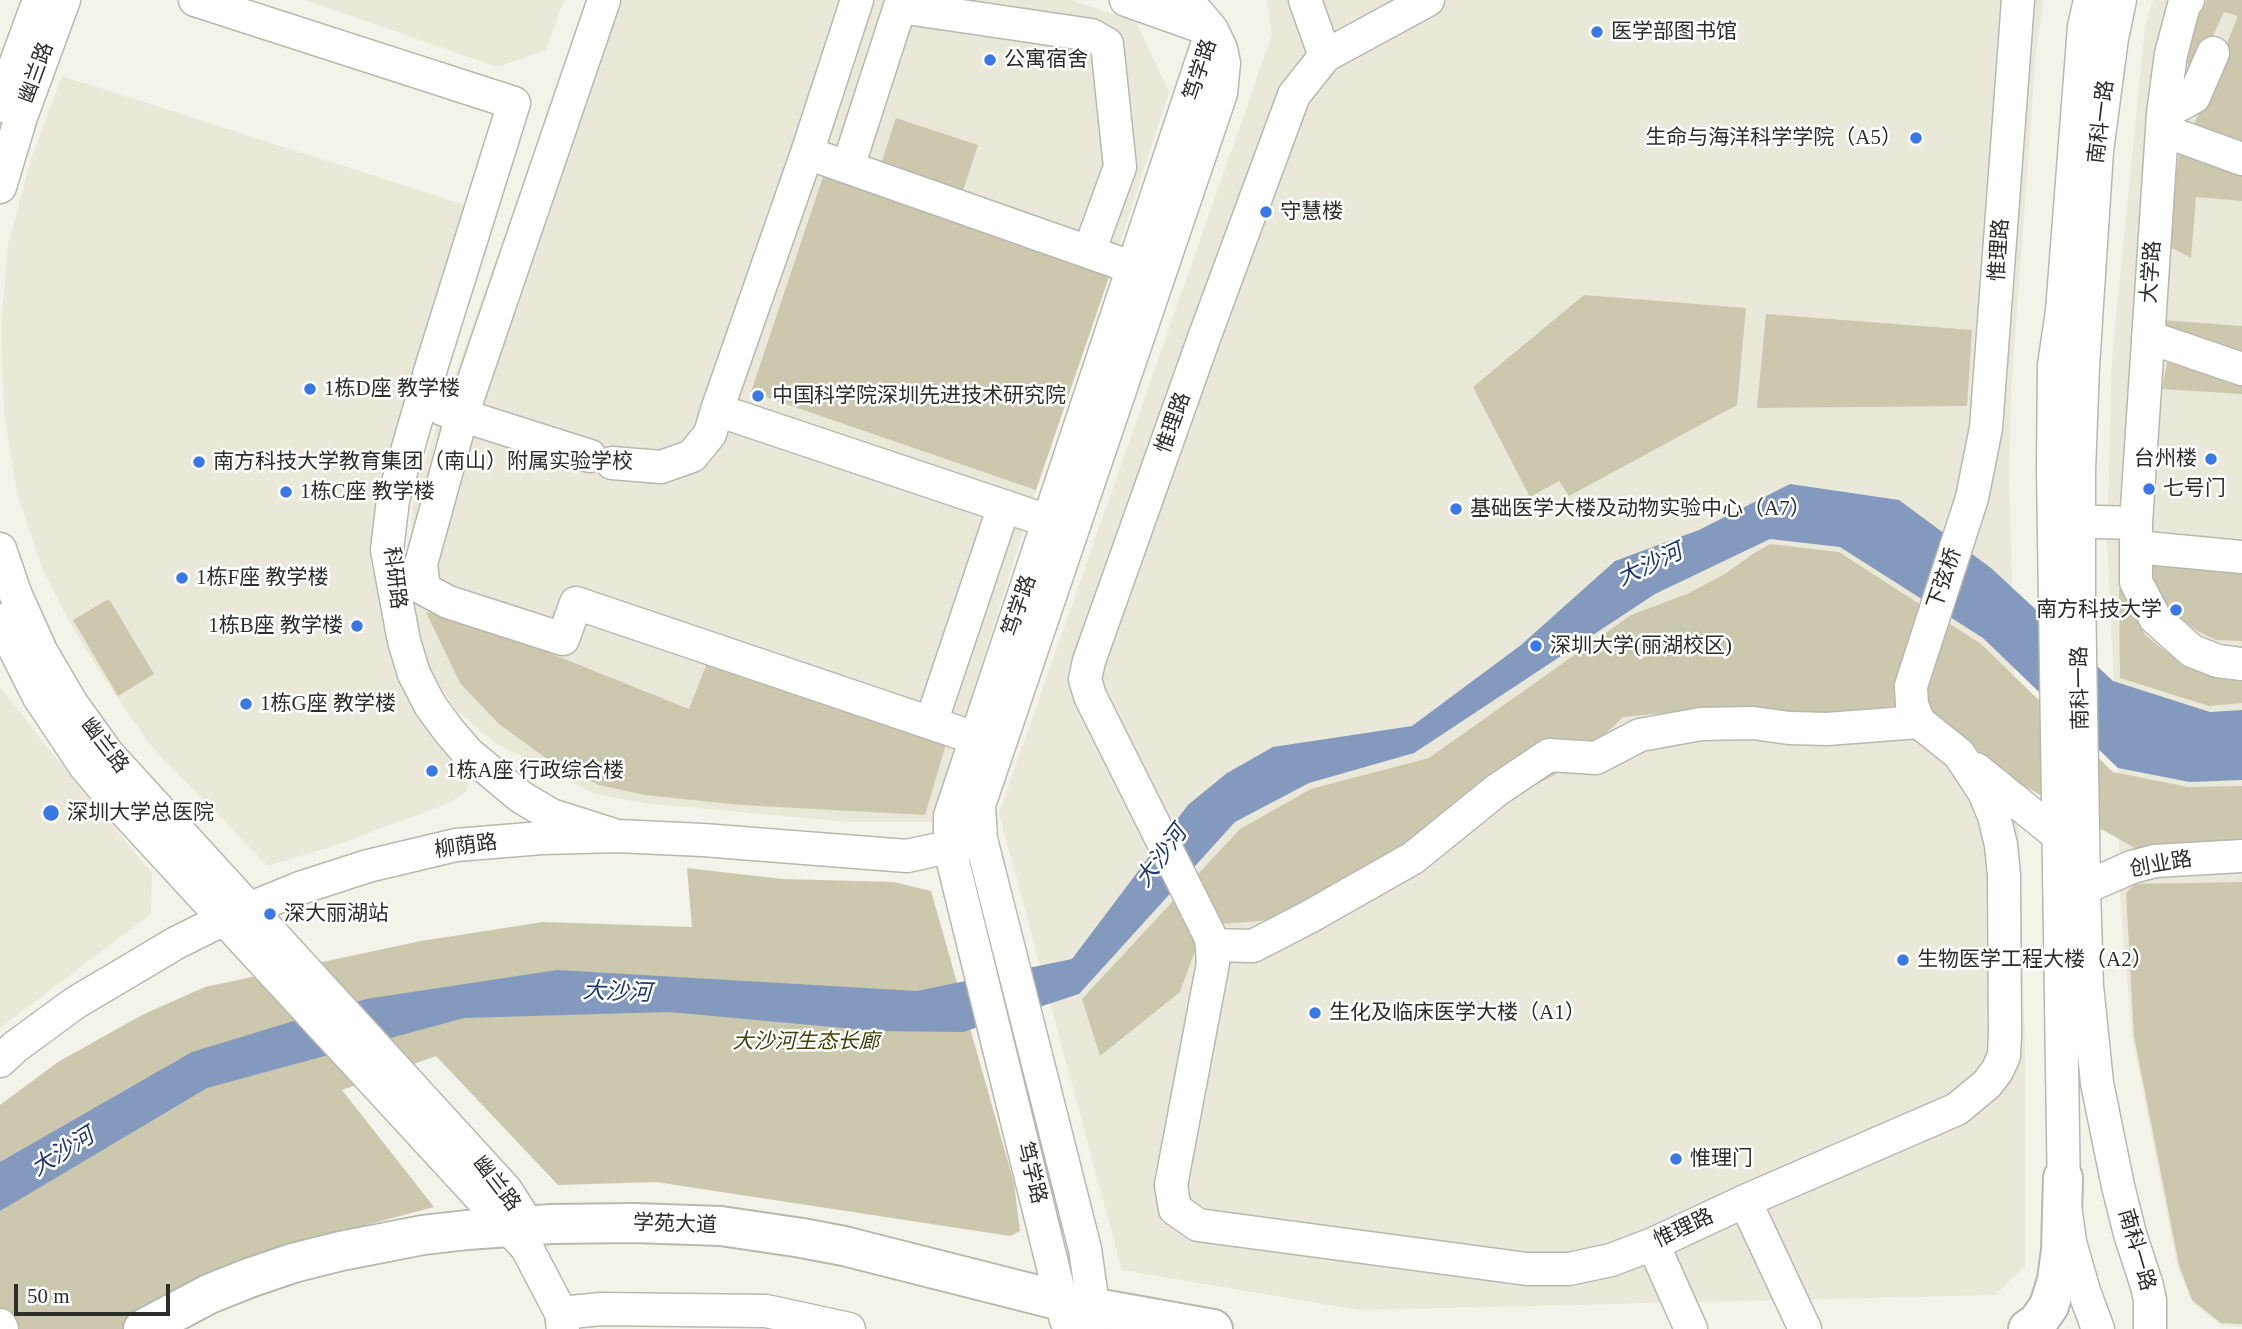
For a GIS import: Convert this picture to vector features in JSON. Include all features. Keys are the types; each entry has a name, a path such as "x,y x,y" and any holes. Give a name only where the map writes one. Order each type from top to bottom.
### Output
{"main road":[{"path":"2028,1329 2049,1306 2057,1280 2061,1250 2063,1178"},
{"name":"学苑大道","path":"188,1329 251,1302 337,1275 431,1257 520,1233"},
{"name":"学苑大道","path":"143,1329 209,1294 293,1263 423,1235 520,1233 616,1242 670,1242 756,1249 1079,1318 1213,1329"}],"street":[{"name":"幽兰路","path":"0,106 39,0"},
{"name":"幽兰路","path":"0,187 21,117 64,0"},
{"name":"科研路","path":"195,0 514,103 393,500 387,550 401,630 414,674 430,705 449,731 468,753 521,797 551,815 617,836"},
{"path":"604,0 462,415 421,564 424,589 448,602 563,639 576,603 975,738"},
{"path":"421,402 601,460 662,467 692,456 710,434 857,0"},
{"path":"1126,0 1212,30"},
{"path":"1183,0 1212,30"},
{"path":"1305,0 1325,56 1428,0"},
{"name":"惟理路","path":"1972,498 1986,428 2018,0"},
{"name":"南科一路","path":"2090,0 2084,27 2063,312 2054,365 2053,470 2067,521 2079,593 2067,835 2063,1178 2070,1242 2098,1329"},
{"name":"南科一路","path":"2120,0 2112,38 2097,150 2083,366 2067,521 2055,564 2067,835 2084,888 2090,1031 2097,1083 2121,1198 2150,1300 2150,1329"},
{"name":"大学路","path":"2188,0 2184,5 2171,54 2162,122 2136,535 2136,582 2155,618 2192,651 2218,661 2242,664"},
{"path":"848,167 901,4 1091,35 1107,44 1120,167 1089,252"},
{"name":"笃学路","path":"1079,1318 1010,1088 950,846 950,816 1212,30"},
{"name":"笃学路","path":"1079,1318 1090,1272 1086,1249 981,839 978,816 985,785 1221,93 1224,63 1212,30"},
{"path":"2213,53 2194,97 2162,122 2242,159"},
{"name":"惟理路","path":"1325,56 1294,95 1199,351 1089,661 1085,679 1090,696 1212,942 1213,963 1171,1185 1175,1209 1198,1225 1527,1269 1569,1269 1612,1260 1653,1244 1957,1109 1987,1084 2004,1056 2004,876 2001,845 1994,816 1984,792 1959,754 1919,722"},
{"path":"807,153 1134,268"},
{"path":"2148,337 2242,369"},
{"path":"717,410 1048,521"},
{"name":"下弦桥","path":"1919,722 1912,705 1911,686 1972,498"},
{"path":"931,723 1004,506"},
{"path":"2067,521 2242,557"},
{"name":"幽兰路","path":"0,549 15,593 41,652 88,728 236,914"},
{"name":"幽兰路","path":"0,620 39,697 85,766 108,793 236,914 407,1100 506,1190 514,1201 520,1233 562,1321"},
{"path":"1212,942 1253,946 1344,897 1413,858 1497,790 1549,755 1596,758 1640,735 1701,724 1753,723 1827,729 1919,722"},
{"path":"1959,754 2067,835"},
{"name":"柳荫路","path":"0,1061 75,1003 176,943 236,914 300,888 368,866 456,845 542,838 617,836 907,856 981,839"},
{"name":"创业路","path":"2084,888 2132,867 2155,861 2242,856"},
{"path":"1745,1201 1805,1329"},
{"path":"1653,1244 1691,1329"},
{"path":"562,1321 601,1309 766,1311 849,1329"}],"shaded area":[{"path":"305,0 564,0 546,50 498,67"},
{"name":"中国科学院深圳先进技术研究院","path":"588,0 1071,0 1136,22 1169,92 1036,490 932,822 849,822 643,803 595,794 495,743 456,710 421,656 410,553 412,510 420,474"},
{"name":"深圳大学(丽湖校区)","path":"1267,0 2044,0 2036,51 2011,392 2009,478 2025,1054 2025,1266 1995,1295 1359,1310 1122,1270 999,813 1272,35"},
{"name":"南方科技大学","path":"2153,0 2242,0 2242,1327 2221,1325 2192,1302 2177,1265 2132,1036 2120,896 2118,768 2107,538 2112,359 2145,27"},
{"name":"南方科技大学教育集团（南山）附属实验学校","path":"62,76 468,206 379,482 375,537 379,594 389,640 471,770 467,791 449,803 339,844 268,866 151,746 97,668 68,619 42,568 17,493 4,413 1,330 8,245 31,159"},
{"name":"深圳大学总医院","path":"0,687 152,873 151,914 0,1028"}],"green space":[{"path":"2207,0 2242,0 2242,147 2202,132 2194,124 2238,16 2224,12 2195,75 2190,73 2186,56 2191,32"},
{"path":"896,118 978,145 963,191 881,164"},
{"path":"2193,151 2242,169 2242,201 2196,197 2191,258 2166,245 2179,154"},
{"path":"825,171 1110,274 1036,490 751,392"},
{"path":"1584,295 1746,308 1737,405 1569,496 1559,481 1530,497 1473,387"},
{"path":"1766,314 1972,330 1967,406 1757,408"},
{"path":"2162,320 2242,326 2242,360 2161,329"},
{"path":"2168,358 2242,377 2242,394 2162,389"},
{"path":"1770,544 1839,552 1981,644 2113,772 2188,787 2242,786 2242,849 2135,848 2006,776 1939,718 1705,709 1623,717 1573,765 1285,919 1221,924 1196,948 1180,992 1100,1056 1082,999 1240,829 1311,789 1429,758 1631,615 1687,594 1725,574"},
{"path":"2242,562 2242,641 2216,640 2199,632 2173,613 2152,588 2150,563"},
{"path":"2119,587 2145,635 2165,651 2196,669 2242,677 2242,703 2209,706 2120,678"},
{"path":"109,599 154,674 118,696 73,620"},
{"path":"426,612 477,624 689,709 707,663 946,744 925,815 741,805 645,795 599,785 547,759 499,724 460,683"},
{"name":"大沙河生态长廊","path":"687,868 782,879 894,882 931,891 1014,1183 1020,1231 1010,1236 656,1182 558,1185 436,1056 342,1090 434,1207 283,1247 132,1329 0,1329 0,1105 58,1062 142,1015 205,987 421,941 543,922 692,927"},
{"path":"2242,882 2242,1324 2221,1323 2192,1300 2179,1265 2134,1036 2126,893 2135,884"}],"water":[{"name":"大沙河","path":"1790,484 1899,500 1991,568 2113,681 2210,712 2242,710 2242,780 2190,782 2118,768 1983,638 1840,547 1770,539 1655,594 1414,753 1309,783 1235,822 1079,994 963,1032 876,1031 669,1012 464,1018 207,1088 0,1211 0,1162 192,1052 366,999 557,970 917,991 1072,959 1188,805 1227,773 1273,747 1412,726 1521,645 1615,561 1699,530"}],"place":[{"name":"医学部图书馆","path":"1597,32"},
{"name":"公寓宿舍","path":"990,60"},
{"name":"生命与海洋科学学院（A5）","path":"1916,138"},
{"name":"守慧楼","path":"1266,212"},
{"name":"1栋D座 教学楼","path":"310,389"},
{"name":"中国科学院深圳先进技术研究院","path":"758,396"},
{"name":"台州楼","path":"2211,459"},
{"name":"南方科技大学教育集团（南山）附属实验学校","path":"199,462"},
{"name":"七号门","path":"2149,489"},
{"name":"1栋C座 教学楼","path":"286,492"},
{"name":"基础医学大楼及动物实验中心（A7）","path":"1456,509"},
{"name":"1栋F座 教学楼","path":"182,578"},
{"name":"南方科技大学","path":"2176,610"},
{"name":"1栋B座 教学楼","path":"357,626"},
{"name":"深圳大学(丽湖校区)","path":"1536,646"},
{"name":"1栋G座 教学楼","path":"246,704"},
{"name":"1栋A座 行政综合楼","path":"432,771"},
{"name":"深圳大学总医院","path":"51,813"},
{"name":"深大丽湖站","path":"270,914"},
{"name":"生物医学工程大楼（A2）","path":"1903,960"},
{"name":"生化及临床医学大楼（A1）","path":"1315,1013"},
{"name":"惟理门","path":"1676,1159"}]}
